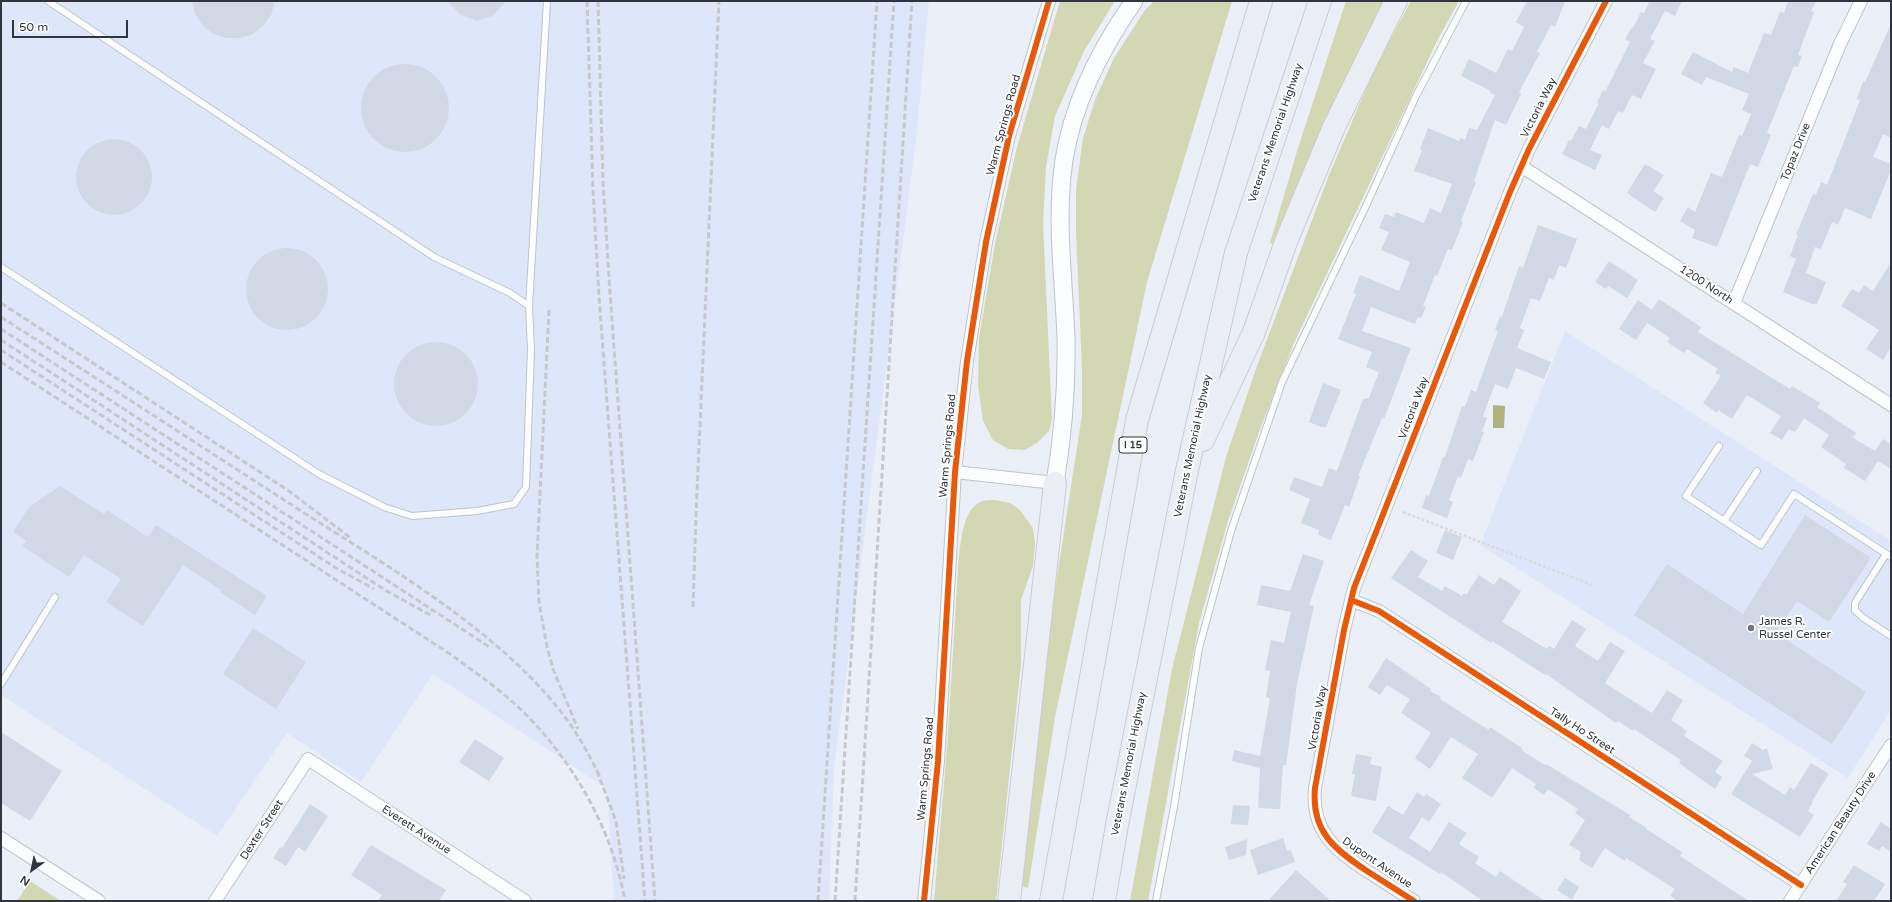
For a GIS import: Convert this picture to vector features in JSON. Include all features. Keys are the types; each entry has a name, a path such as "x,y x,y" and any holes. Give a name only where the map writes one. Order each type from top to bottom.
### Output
{"highway":[{"name":"I 15","path":"1051,901 1137,420 1262,1"},
{"name":"Veterans Memorial Highway","path":"1104,901 1120,810 1186,475 1236,253 1320,1"},
{"path":"1186,475 1254,332 1287,239 1334,127 1396,1"},
{"path":"1009,901 1055,483"}],"main road":[{"path":"1055,483 1063,436 1066,395 1066,338 1060,233 1061,192 1064,160 1072,127 1084,91 1116,28 1134,1"}],"street":[{"name":"Warm Springs Road","path":"924,901 938,761 955,472 966,361 986,242 1009,136 1049,1"},
{"name":"Victoria Way","path":"1329,841 1316,816 1314,797 1350,600 1521,166 1606,1"},
{"name":"Topaz Drive","path":"1734,304 1840,44 1860,1"},
{"name":"1200 North","path":"1521,166 1891,405"},
{"path":"955,472 1055,483"},
{"name":"Tally Ho Street","path":"1350,600 1379,611 1800,885"},
{"name":"American Beauty Drive","path":"1790,901 1891,745"},
{"name":"Dexter Street","path":"216,901 308,759"},
{"name":"Everett Avenue","path":"308,759 525,901"},
{"path":"1,838 98,901"},
{"name":"Dupont Avenue","path":"1329,841 1346,857 1414,901"}],"lane":[{"path":"48,1 434,257 510,293 529,306"},
{"path":"1,267 319,474 384,507 412,516 477,511 514,504 526,487 531,350 529,306 547,1"},
{"path":"1156,901 1174,807 1199,648 1231,531 1277,397 1306,328 1365,208 1416,96 1466,1"},
{"path":"1719,446 1686,496 1761,545 1794,494 1889,555 1855,603 1855,610 1862,617 1891,636"},
{"path":"1724,520 1757,471"},
{"path":"1,684 55,597"}],"path":[{"path":"1403,512 1592,585"}],"shaded area":[{"path":"1,1 929,1 916,141 834,768 829,901 614,901 607,789 433,674 361,782 287,733 217,836 1,695"},
{"path":"1060,1 1115,1 1084,51 1055,116 1046,167 1043,224 1052,419 1049,431 1037,443 1025,450 1008,449 993,440 983,421 978,386 979,338 995,244 1017,147"},
{"path":"1154,1 1232,1 1147,282 1055,717 1028,888 1018,885 1046,649 1082,415 1082,369 1076,233 1076,190 1083,138 1095,100 1114,58 1145,10"},
{"path":"1346,1 1386,1 1279,245 1270,243 1298,148"},
{"path":"1411,1 1459,1 1438,39 1294,343 1260,429 1228,521 1199,623 1148,901 1130,901 1172,669 1226,457 1257,366 1329,175 1376,66"},
{"name":"James R. Russel Center","path":"1565,331 1891,541 1891,710 1848,778 1480,545"},
{"path":"1493,405 1505,406 1504,428 1493,428"},
{"path":"995,500 1010,503 1019,509 1033,528 1035,544 1033,566 1021,600 1021,664 996,901 934,901 947,748 959,554 967,516 971,510 983,501"},
{"path":"30,881 61,901 17,901"}],"building":[{"path":"192,1 275,1 271,15 263,26 253,34 240,38 226,38 214,34 203,26 195,14"},
{"path":"447,1 506,1 492,16 477,21 461,15"},
{"path":"1527,1 1565,1 1555,27 1551,25 1537,52 1540,53 1519,92 1521,94 1506,125 1495,120 1474,181 1476,182 1461,221 1463,222 1452,250 1448,249 1437,276 1435,275 1423,306 1426,307 1421,318 1418,317 1415,324 1371,307 1362,331 1411,348 1384,419 1382,418 1358,476 1360,476 1349,507 1345,505 1331,540 1318,535 1319,530 1301,523 1310,499 1289,490 1294,477 1322,487 1329,468 1337,471 1363,399 1369,398 1379,372 1366,367 1372,352 1338,339 1356,294 1353,293 1360,275 1399,291 1410,262 1381,250 1389,232 1379,228 1385,214 1394,217 1396,212 1424,223 1430,208 1441,213 1452,184 1414,171 1428,128 1459,141 1460,138 1465,140 1469,128 1477,130 1495,95 1490,93 1491,91 1461,76 1469,59 1496,73 1508,49 1512,51 1524,27 1516,22"},
{"path":"1645,1 1682,1 1675,16 1665,11 1650,39 1655,41 1643,63 1656,69 1641,99 1632,95 1623,113 1618,111 1609,129 1602,125 1590,150 1602,155 1595,170 1562,154 1569,140 1571,141 1579,126 1586,129 1599,103 1597,102 1603,90 1605,92 1630,42 1625,39 1632,27 1633,28 1641,12 1644,13 1649,3"},
{"path":"1788,1 1816,1 1811,11 1814,12 1798,55 1802,56 1798,67 1794,66 1767,133 1771,135 1758,167 1750,164 1717,247 1692,238 1695,230 1680,221 1688,207 1695,212 1711,173 1722,177 1739,135 1742,136 1751,114 1742,110 1749,94 1706,77 1702,85 1681,74 1693,52 1732,72 1734,67 1748,73 1764,33 1771,35 1780,12 1784,13"},
{"path":"1891,24 1891,138 1883,134 1873,157 1891,164 1891,170 1871,219 1845,208 1838,225 1832,222 1821,249 1815,247 1806,273 1826,282 1817,304 1812,304 1783,292 1796,259 1790,256 1798,235 1796,235 1813,194 1816,195 1821,182 1827,185 1860,100 1857,99 1863,81 1865,82"},
{"path":"405,64 422,68 436,77 445,91 449,108 445,125 436,139 422,148 405,152 388,148 374,139 365,125 361,108 365,91 374,77 388,68"},
{"path":"114,139 129,142 141,150 149,162 152,177 149,192 141,204 129,212 114,215 99,212 87,204 79,192 76,177 79,162 87,150 99,142"},
{"path":"1645,164 1664,175 1653,191 1664,198 1655,212 1627,193"},
{"path":"1538,225 1577,239 1566,268 1559,265 1554,280 1549,278 1540,301 1531,298 1520,328 1524,330 1517,348 1551,362 1544,379 1516,368 1508,389 1495,384 1483,416 1487,418 1482,431 1484,432 1473,461 1468,459 1461,478 1458,476 1449,500 1453,502 1447,518 1422,508 1426,495 1429,496 1443,457 1445,457 1462,406 1465,407 1471,390 1476,392 1498,331 1495,330 1500,316 1502,317 1519,266 1523,268"},
{"path":"287,248 303,251 316,260 325,273 328,289 325,305 316,318 303,327 287,330 271,327 258,318 249,305 246,289 249,273 258,260 271,251"},
{"path":"1609,261 1638,280 1627,298 1608,286 1606,289 1595,282"},
{"path":"1891,262 1891,347 1883,360 1866,349 1879,330 1841,306 1852,289 1859,293 1864,285 1873,291"},
{"path":"1659,299 1701,327 1698,332 1790,389 1792,386 1820,403 1817,407 1856,433 1852,437 1875,451 1883,439 1891,444 1891,469 1878,461 1865,481 1844,468 1846,464 1821,447 1829,435 1804,418 1795,432 1789,429 1782,440 1770,433 1781,416 1747,395 1732,419 1718,410 1717,413 1703,403 1721,376 1715,373 1718,369 1687,349 1684,353 1667,342 1670,338 1647,323 1636,340 1619,329 1638,300 1652,310"},
{"path":"436,342 452,345 466,354 475,368 478,384 475,400 466,414 452,423 436,426 420,423 406,414 397,400 394,384 397,368 406,354 420,345"},
{"path":"1323,383 1341,390 1326,427 1321,427 1309,422"},
{"path":"60,486 104,514 107,510 148,537 156,525 267,596 255,615 183,565 143,626 106,602 121,579 84,555 69,577 22,546 26,541 13,532 29,507"},
{"path":"1805,515 1871,558 1829,622 1797,601 1776,633 1866,692 1832,744 1634,615 1667,564 1743,614"},
{"path":"1445,530 1462,537 1453,560 1436,553"},
{"path":"1411,550 1428,561 1418,577 1442,591 1445,586 1462,596 1464,593 1466,595 1479,575 1494,585 1500,577 1521,591 1502,622 1547,649 1549,646 1554,649 1572,620 1586,629 1575,646 1598,661 1610,642 1625,651 1605,683 1652,713 1667,690 1683,700 1671,720 1687,731 1684,736 1723,761 1715,772 1722,777 1715,789 1679,763 1681,760 1634,729 1633,731 1618,721 1616,723 1546,674 1545,675 1492,641 1491,643 1391,578"},
{"path":"1303,554 1324,561 1309,605 1314,606 1297,684 1286,765 1283,765 1280,809 1258,808 1260,768 1232,761 1234,750 1260,756 1270,698 1266,697 1270,671 1265,670 1271,640 1284,643 1291,612 1257,605 1261,585 1290,591"},
{"path":"253,628 306,662 276,709 223,674"},
{"path":"1386,658 1431,689 1430,691 1441,697 1440,699 1489,730 1490,727 1545,765 1546,764 1630,815 1629,817 1682,852 1680,856 1749,901 1678,901 1670,896 1675,889 1626,858 1625,861 1605,848 1592,868 1579,860 1581,852 1569,845 1585,820 1575,813 1578,809 1548,789 1544,795 1534,788 1536,784 1512,768 1492,798 1462,778 1478,754 1451,737 1430,769 1415,758 1431,733 1401,713 1410,699 1387,685 1380,695 1368,687"},
{"path":"1,732 62,771 30,821 1,803"},
{"path":"475,739 504,758 489,781 459,762"},
{"path":"1752,743 1763,750 1767,748 1773,769 1752,774 1785,795 1790,787 1794,790 1811,763 1829,774 1812,801 1813,802 1808,811 1814,815 1800,837 1731,794 1752,761 1744,756"},
{"path":"1356,754 1372,757 1370,764 1382,767 1376,801 1351,796 1355,774 1352,774"},
{"path":"1417,792 1424,797 1426,794 1441,804 1429,822 1422,817 1409,838 1430,852 1449,822 1467,833 1459,844 1479,857 1475,863 1496,877 1500,871 1545,901 1483,901 1441,872 1440,874 1372,832 1388,806 1403,815"},
{"path":"310,804 328,816 305,852 298,847 286,866 273,858 280,847 282,848"},
{"path":"1233,805 1250,806 1248,825 1231,824"},
{"path":"1881,822 1891,829 1891,852 1882,846 1879,851 1867,844"},
{"path":"1283,838 1287,851 1291,850 1295,862 1258,875 1250,850"},
{"path":"1247,839 1246,855 1229,860 1225,847"},
{"path":"371,845 446,890 439,901 378,901 382,895 351,875"},
{"path":"1854,865 1885,884 1874,901 1836,901 1847,884 1843,882"},
{"path":"1296,870 1331,901 1268,901"},
{"path":"1565,878 1579,887 1572,900 1557,890"}],"railway":[{"path":"587,1 593,190 599,297 645,901"},
{"path":"598,1 603,182 610,293 655,901"},
{"path":"693,607 719,1"},
{"path":"818,901 877,1"},
{"path":"835,901 894,1"},
{"path":"855,901 912,1"},
{"path":"1,303 289,491 352,539"},
{"path":"549,310 537,556 539,602 547,647 553,669 578,729"},
{"path":"1,317 389,567 427,592 463,619 498,647 530,676 558,708 581,741 600,777"},
{"path":"1,329 491,648"},
{"path":"1,340 385,590 432,616"},
{"path":"1,350 336,568 374,589"},
{"path":"1,362 450,654 507,697 535,724 554,746 571,769 586,794 610,846 619,873 625,901"},
{"path":"597,771 616,821 624,879"}],"cycle path":[{"path":"924,901 938,761 955,472 967,361 986,242 1009,136 1049,1"},
{"path":"1414,901 1344,855 1327,837 1317,816 1315,788 1344,630 1354,588 1510,192 1529,149 1606,1"},
{"path":"1351,600 1379,611 1801,885"}],"place":[{"name":"James R. Russel Center","path":"1751,628"}]}
